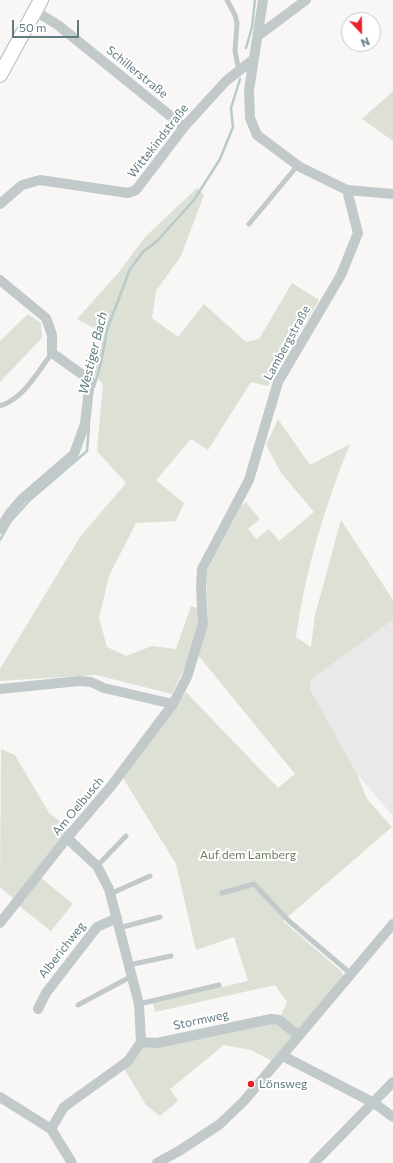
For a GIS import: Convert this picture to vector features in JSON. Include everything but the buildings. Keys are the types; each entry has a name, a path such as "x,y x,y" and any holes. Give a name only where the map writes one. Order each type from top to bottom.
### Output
{"main road":[{"path":"0,75 38,5"}],"street":[{"path":"263,0 259,35 249,90 250,118 257,135 298,165 347,190 393,194"},
{"path":"259,35 306,0"},
{"name":"Schillerstraße","path":"38,5 58,25 184,127"},
{"name":"Wittekindstraße","path":"0,204 22,185 40,180 128,193 136,190 184,127 226,81 254,59"},
{"name":"Lambergstraße","path":"173,704 187,677 203,624 201,588 202,569 249,480 278,382 341,275 358,233 347,190"},
{"path":"0,280 46,318 52,335 52,353 90,380 85,424 74,454 22,499 10,513 0,529"},
{"path":"0,689 79,681 91,682 104,688 173,704"},
{"name":"Am Oelbusch","path":"0,923 67,838 112,785 173,704"},
{"path":"51,1129 64,1107 128,1060 141,1042 139,1004 110,894 97,866 67,838"},
{"name":"Alberichweg","path":"38,1009 46,993 97,927 118,923"},
{"path":"157,1163 179,1151 220,1124 244,1101 283,1056 350,973 393,924"},
{"name":"Stormweg","path":"141,1042 157,1043 271,1018 279,1020 299,1036"},
{"path":"283,1056 374,1103 393,1117"},
{"path":"314,1163 393,1082"},
{"path":"0,1098 51,1129 72,1163"}],"lane":[{"path":"227,0 236,15 237,23 235,51 239,71"},
{"path":"249,224 298,165"},
{"path":"0,406 9,403 21,394 52,353"},
{"path":"97,866 126,836"},
{"path":"110,894 150,876"},
{"path":"222,893 254,884 289,921 350,973"},
{"path":"118,923 160,917"},
{"path":"129,966 170,956"},
{"path":"78,1005 132,976"},
{"path":"139,1004 219,985"}],"shaded area":[{"path":"393,620 393,816 357,774 310,689 311,679"}],"green space":[{"path":"393,91 393,141 362,119"},
{"path":"197,188 204,195 181,256 156,291 152,318 178,337 204,304 246,342 259,339 292,283 319,300 268,386 251,382 208,450 191,439 156,480 184,503 176,521 136,523 109,576 99,618 107,647 126,656 152,646 176,649 191,606 198,608 195,642 172,694 96,675 0,681 0,669 80,537 126,483 97,451 103,384 94,376 104,333 77,319 119,272 145,237"},
{"path":"28,314 41,323 42,338 0,382 0,341"},
{"name":"Auf dem Lamberg","path":"278,419 310,465 350,444 332,491 310,563 296,637 311,647 315,615 341,520 393,600 393,620 311,679 310,689 357,774 367,799 392,827 283,921 342,972 344,979 298,1033 280,1018 287,1002 275,985 155,1012 153,1003 248,981 234,937 196,950 176,864 123,778 186,692 278,788 295,774 198,655 208,623 206,573 241,506 246,502 260,519 248,529 256,539 269,529 279,541 314,512 281,473 266,445"},
{"path":"1,749 15,755 49,813 70,829 15,900 0,887"},
{"path":"40,877 73,904 51,931 18,905"},
{"path":"271,1021 296,1036 274,1062 251,1050 224,1045 170,1089 178,1101 160,1116 146,1105 123,1067 142,1045"}],"waterway":[{"name":"Westiger Bach","path":"246,48 252,27 255,0"},
{"name":"Westiger Bach","path":"94,387 101,363 107,330 130,269 143,252 157,241 194,200 220,159 233,127 231,108 240,79"},
{"name":"Westiger Bach","path":"0,540 10,522 30,500 87,451 89,426"}],"place":[{"name":"Lönsweg","path":"251,1084"}]}
